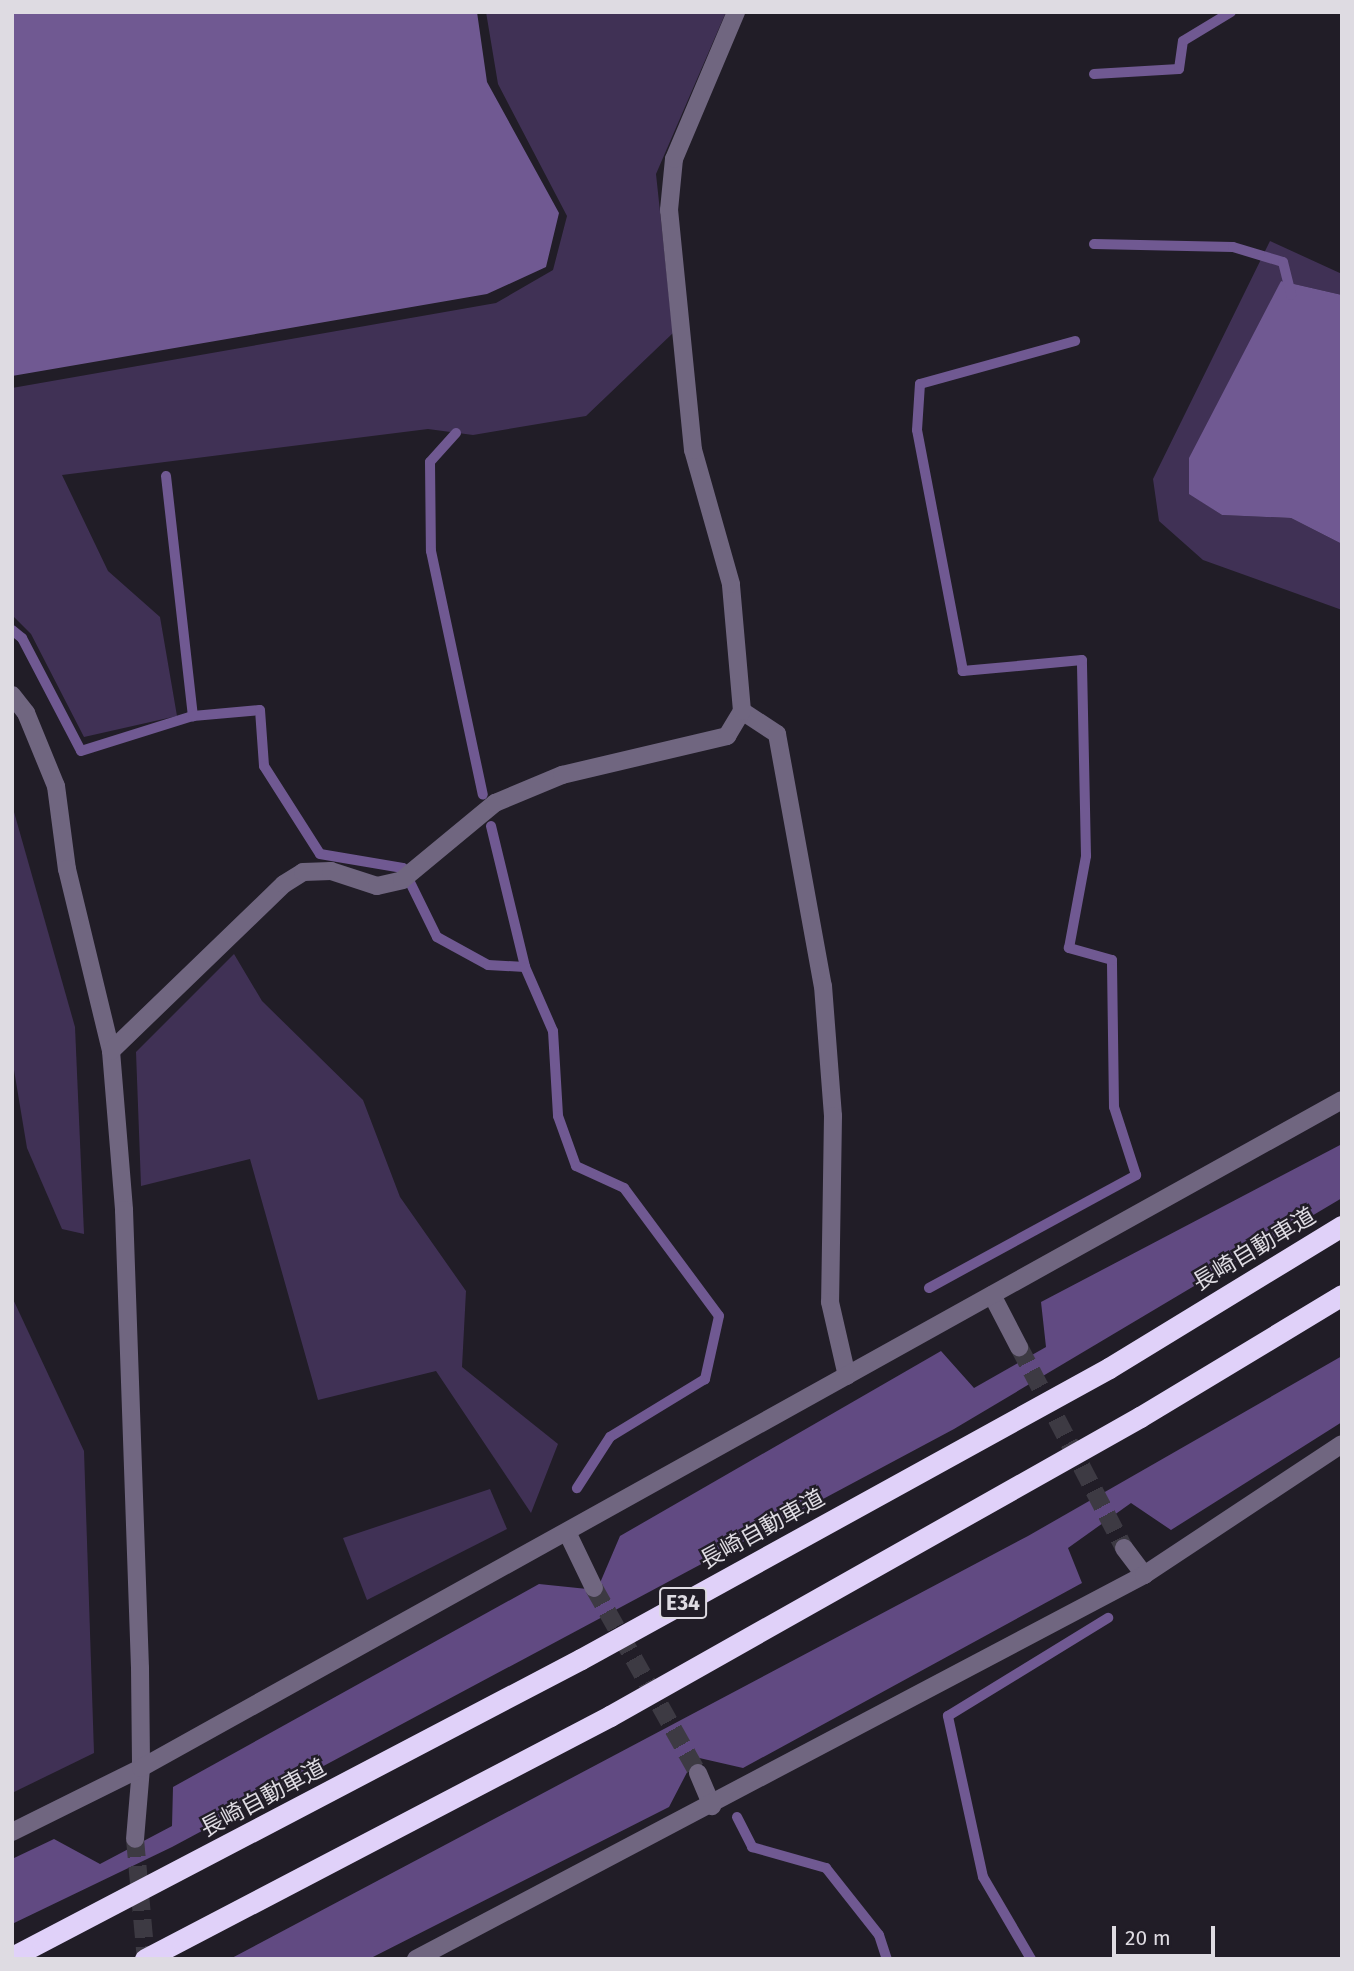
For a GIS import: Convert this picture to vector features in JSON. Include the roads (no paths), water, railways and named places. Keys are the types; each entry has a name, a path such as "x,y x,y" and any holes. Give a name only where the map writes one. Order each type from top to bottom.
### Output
{"highway":[{"name":"長崎自動車道","path":"12,1958 581,1659 1109,1368 1342,1226"},
{"path":"145,1959 610,1716 1140,1418 1342,1295"}],"street":[{"path":"111,1051 284,884 303,872 331,871 377,886 402,880 421,867 495,803 562,775 727,736 742,711 731,584 692,450 669,210 674,159 736,12"},
{"path":"12,695 26,713 56,786 67,869 111,1051 124,1210 141,1768 135,1839"},
{"path":"742,711 777,734 823,986 833,1116 830,1302 848,1376"},
{"path":"12,1832 141,1768 1342,1100"},
{"path":"992,1295 1019,1347"},
{"path":"416,1959 712,1806 1144,1575 1342,1444"},
{"path":"567,1532 594,1588"},
{"path":"1124,1548 1144,1575"},
{"path":"698,1773 712,1806"}],"waterway":[{"path":"1094,74 1179,69 1183,41 1231,12"},
{"path":"1094,244 1233,247 1283,262 1291,295"},
{"path":"929,1288 1136,1175 1114,1107 1112,960 1069,948 1086,856 1082,660 963,671 917,430 920,384 1075,341"},
{"path":"456,433 430,462 431,551 483,795"},
{"path":"166,476 193,716"},
{"path":"12,630 22,638 81,751 193,716 260,710 264,766 320,854 403,868 437,937 488,965 525,967"},
{"path":"491,826 525,967 553,1031 558,1116 576,1166 624,1188 719,1316 705,1379 610,1437 577,1488"},
{"path":"1031,1959 983,1877 948,1716 1108,1618"},
{"path":"737,1817 752,1847 826,1868 879,1935 887,1959"}],"tunnel":[{"path":"1019,1347 1124,1548"},
{"path":"594,1588 698,1773"},
{"path":"135,1839 146,1959"}]}
